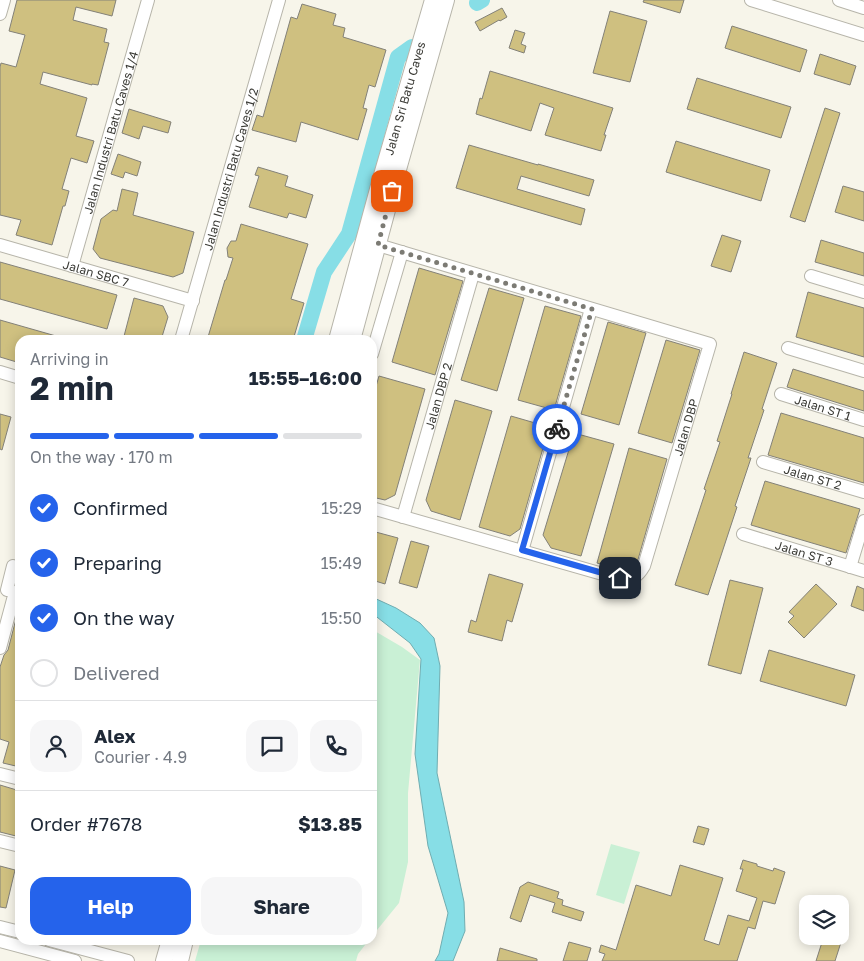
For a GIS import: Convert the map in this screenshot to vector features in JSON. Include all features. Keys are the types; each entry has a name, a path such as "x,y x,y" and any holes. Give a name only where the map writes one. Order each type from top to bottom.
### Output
{"main road":[{"name":"Jalan Sri Batu Caves","path":"338,335 380,182 433,0"},
{"name":"Jalan Sri Batu Caves","path":"353,335 446,0"},
{"path":"164,961 169,945"},
{"path":"180,961 185,945"}],"street":[{"path":"0,14 4,0"},
{"name":"Jalan Industri Batu Caves 1/4","path":"72,266 148,0"},
{"name":"Jalan Industri Batu Caves 1/2","path":"182,335 279,0"},
{"path":"751,0 864,36"},
{"path":"839,0 864,8"},
{"name":"Jalan SBC 7","path":"0,245 192,301"},
{"name":"Jalan DBP","path":"377,509 620,578 633,578 639,574 644,566 710,344 378,245"},
{"path":"377,337 402,252"},
{"name":"Jalan DBP 2","path":"403,517 473,274"},
{"path":"811,276 864,292"},
{"path":"522,550 592,309"},
{"path":"788,348 864,371"},
{"path":"0,372 15,376"},
{"name":"Jalan ST 1","path":"781,394 864,420"},
{"name":"Jalan ST 2","path":"763,462 864,492"},
{"path":"850,567 864,521"},
{"name":"Jalan ST 3","path":"743,534 864,571"},
{"path":"0,563 15,567"},
{"path":"0,648 15,571"},
{"path":"0,774 15,778"},
{"path":"0,841 15,845"},
{"path":"0,927 15,931"},
{"path":"0,941 75,961"},
{"path":"62,945 94,957 128,961"}],"green space":[{"path":"377,632 420,660 408,793 408,862 399,903 377,930"},
{"path":"611,844 640,852 624,904 596,895"},
{"path":"200,945 365,945 358,954 356,961 195,961"}],"water":[{"path":"377,599 396,608 420,623 434,638 440,666 437,773 464,902 465,931 453,961 435,961 439,954 448,913 428,846 415,754 421,659 410,643 377,617"}],"building":[{"path":"17,0 116,0 112,16 76,7 73,20 107,29 104,42 109,43 98,85 43,72 40,84 87,98 76,136 94,141 87,163 71,158 62,189 69,191 52,245 16,235 21,220 0,215 0,67 1,63 16,67 25,35 9,31"},
{"path":"644,0 684,0 680,13 643,2"},
{"path":"302,4 336,14 333,25 345,28 343,37 386,50 375,87 369,85 363,108 367,109 358,140 301,122 296,142 252,130 257,115 263,117 291,17 297,19"},
{"path":"502,8 507,17 480,31 475,22"},
{"path":"610,11 647,21 630,82 593,73"},
{"path":"732,26 807,50 800,72 725,48"},
{"path":"515,30 525,33 521,44 526,46 524,53 509,48"},
{"path":"820,54 856,66 850,85 814,74"},
{"path":"490,71 613,108 601,151 545,135 554,108 540,103 531,131 476,114"},
{"path":"697,78 791,107 781,138 687,109"},
{"path":"825,108 840,113 805,222 790,217"},
{"path":"129,109 171,122 168,133 143,126 139,139 122,133"},
{"path":"676,141 770,170 761,201 666,172"},
{"path":"469,145 594,180 589,196 521,176 517,189 585,209 581,225 456,188"},
{"path":"118,154 141,162 137,176 125,172 123,178 111,174"},
{"path":"258,167 288,176 285,186 313,195 306,218 289,213 287,218 249,207 259,176 255,175"},
{"path":"843,186 864,192 864,221 835,212"},
{"path":"122,189 138,193 133,215 194,232 183,273 173,277 100,258 93,249 101,219 113,210 117,211"},
{"path":"241,224 308,244 291,299 304,303 294,335 209,335 233,258 228,257 227,248 231,241 236,241"},
{"path":"722,235 741,241 731,272 711,266"},
{"path":"821,240 864,253 864,276 815,262"},
{"path":"0,262 117,295 107,329 0,299"},
{"path":"419,268 463,281 435,375 392,362"},
{"path":"489,288 524,298 497,391 461,380"},
{"path":"808,292 864,308 864,357 796,337"},
{"path":"134,298 163,306 168,317 163,335 124,335"},
{"path":"545,306 581,316 554,410 518,400"},
{"path":"0,320 52,335 15,335 15,362 0,357"},
{"path":"608,322 646,333 619,425 581,414"},
{"path":"666,340 700,350 672,443 638,433"},
{"path":"744,352 777,363 748,458 751,458 735,506 737,507 708,595 675,585 706,490 704,489 720,442 717,441"},
{"path":"793,369 864,391 864,411 787,387"},
{"path":"379,376 425,389 395,495 385,500 377,498 377,383"},
{"path":"455,400 492,411 460,520 431,511 426,500"},
{"path":"781,413 864,438 864,483 768,455"},
{"path":"0,414 11,417 2,450 0,449"},
{"path":"511,416 549,427 520,529 510,536 479,527"},
{"path":"574,433 614,444 581,556 551,548 543,535"},
{"path":"629,448 667,459 637,563 631,569 624,571 597,563"},
{"path":"765,481 860,509 846,553 751,525"},
{"path":"377,532 398,538 385,584 377,582"},
{"path":"411,541 429,546 417,588 399,583"},
{"path":"489,574 523,584 512,622 507,620 502,641 468,632 471,620 476,622"},
{"path":"730,580 763,588 741,674 708,665"},
{"path":"816,584 837,604 804,638 788,622 794,616 789,612"},
{"path":"857,586 864,589 864,611 851,606"},
{"path":"15,623 15,766 3,763 9,742 0,739 0,667 8,650"},
{"path":"769,650 855,675 846,706 760,681"},
{"path":"0,785 15,790 15,836 0,832"},
{"path":"698,826 709,829 704,845 693,842"},
{"path":"743,860 773,871 774,868 785,872 775,904 763,901 755,929 748,927 737,961 602,961 605,954 599,952 601,945 616,950 636,885 671,896 680,865 723,878 704,940 719,945 728,915 749,921 757,898 736,891 743,869 740,869"},
{"path":"0,866 15,870 6,908 0,907"},
{"path":"528,882 559,892 557,898 563,900 562,905 584,912 581,921 552,912 555,903 530,895 521,922 510,918 520,887"},
{"path":"569,942 591,948 587,961 563,961"},
{"path":"821,945 840,945 835,961 816,961"},
{"path":"500,948 537,959 537,961 497,961"}],"waterway":[{"path":"477,3 482,0"},
{"path":"305,335 324,272 349,234 398,57 412,47"}],"way so far":[{"path":"392,191 378,245 592,309 557,429"}],"route":[{"path":"557,429 522,550 620,578"}]}
